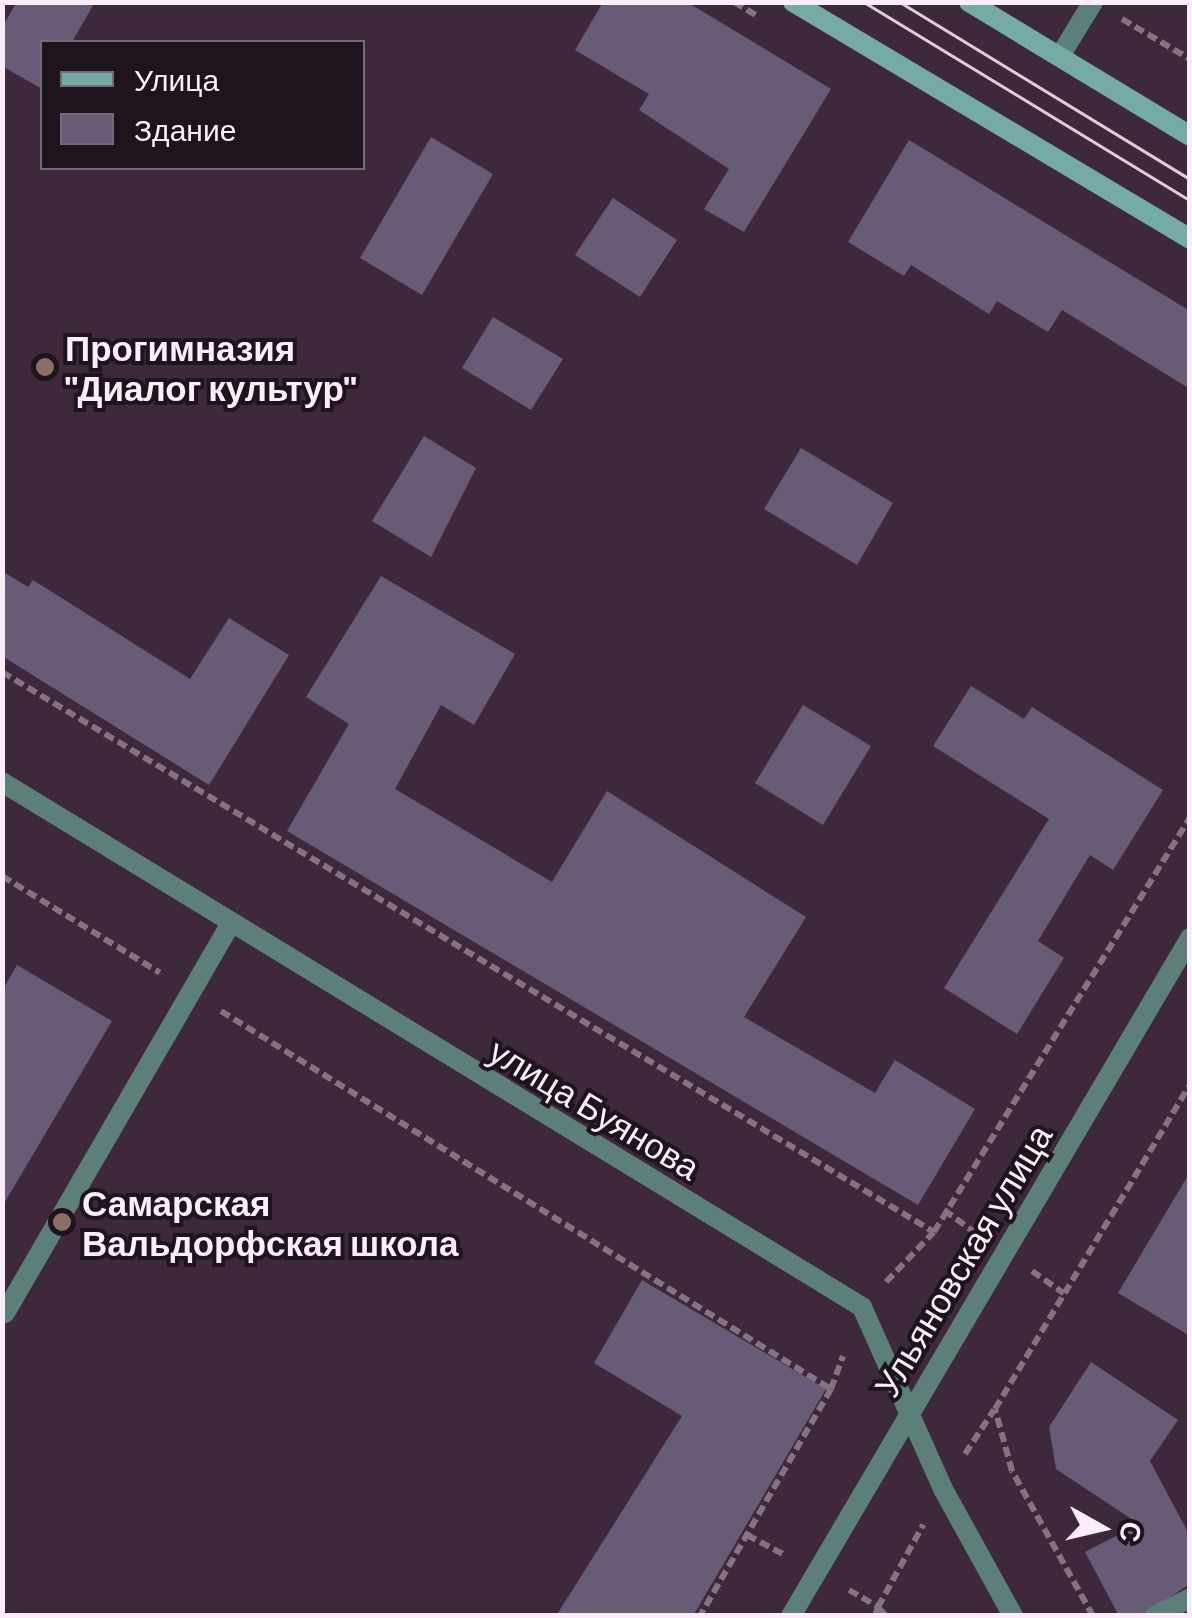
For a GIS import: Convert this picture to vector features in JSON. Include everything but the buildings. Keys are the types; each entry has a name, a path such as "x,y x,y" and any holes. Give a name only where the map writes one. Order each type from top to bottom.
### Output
{"main road":[{"path":"793,2 1190,239"},
{"path":"969,2 1190,136"}],"street":[{"path":"1060,56 1102,7"},
{"name":"улица Буянова","path":"2,782 230,925 862,1307 909,1412 1013,1616"},
{"path":"5,1313 194,994 230,925"},
{"name":"Ульяновская улица","path":"791,1616 1190,938"},
{"path":"1155,1616 1190,1598"}],"path":[{"path":"1102,7 1190,60"},
{"path":"2,672 934,1232 1190,816"},
{"path":"2,876 831,1389 700,1616"},
{"path":"1093,1616 1012,1470 995,1409 1190,1086"},
{"path":"875,1616 878,1607 886,1616"}],"tram line":[{"path":"864,2 1190,200"},
{"path":"900,2 1190,179"}],"place":[{"name":"Прогимназия \"Диалог культур\"","path":"45,367"},
{"name":"Самарская Вальдорфская школа","path":"62,1222"}]}
